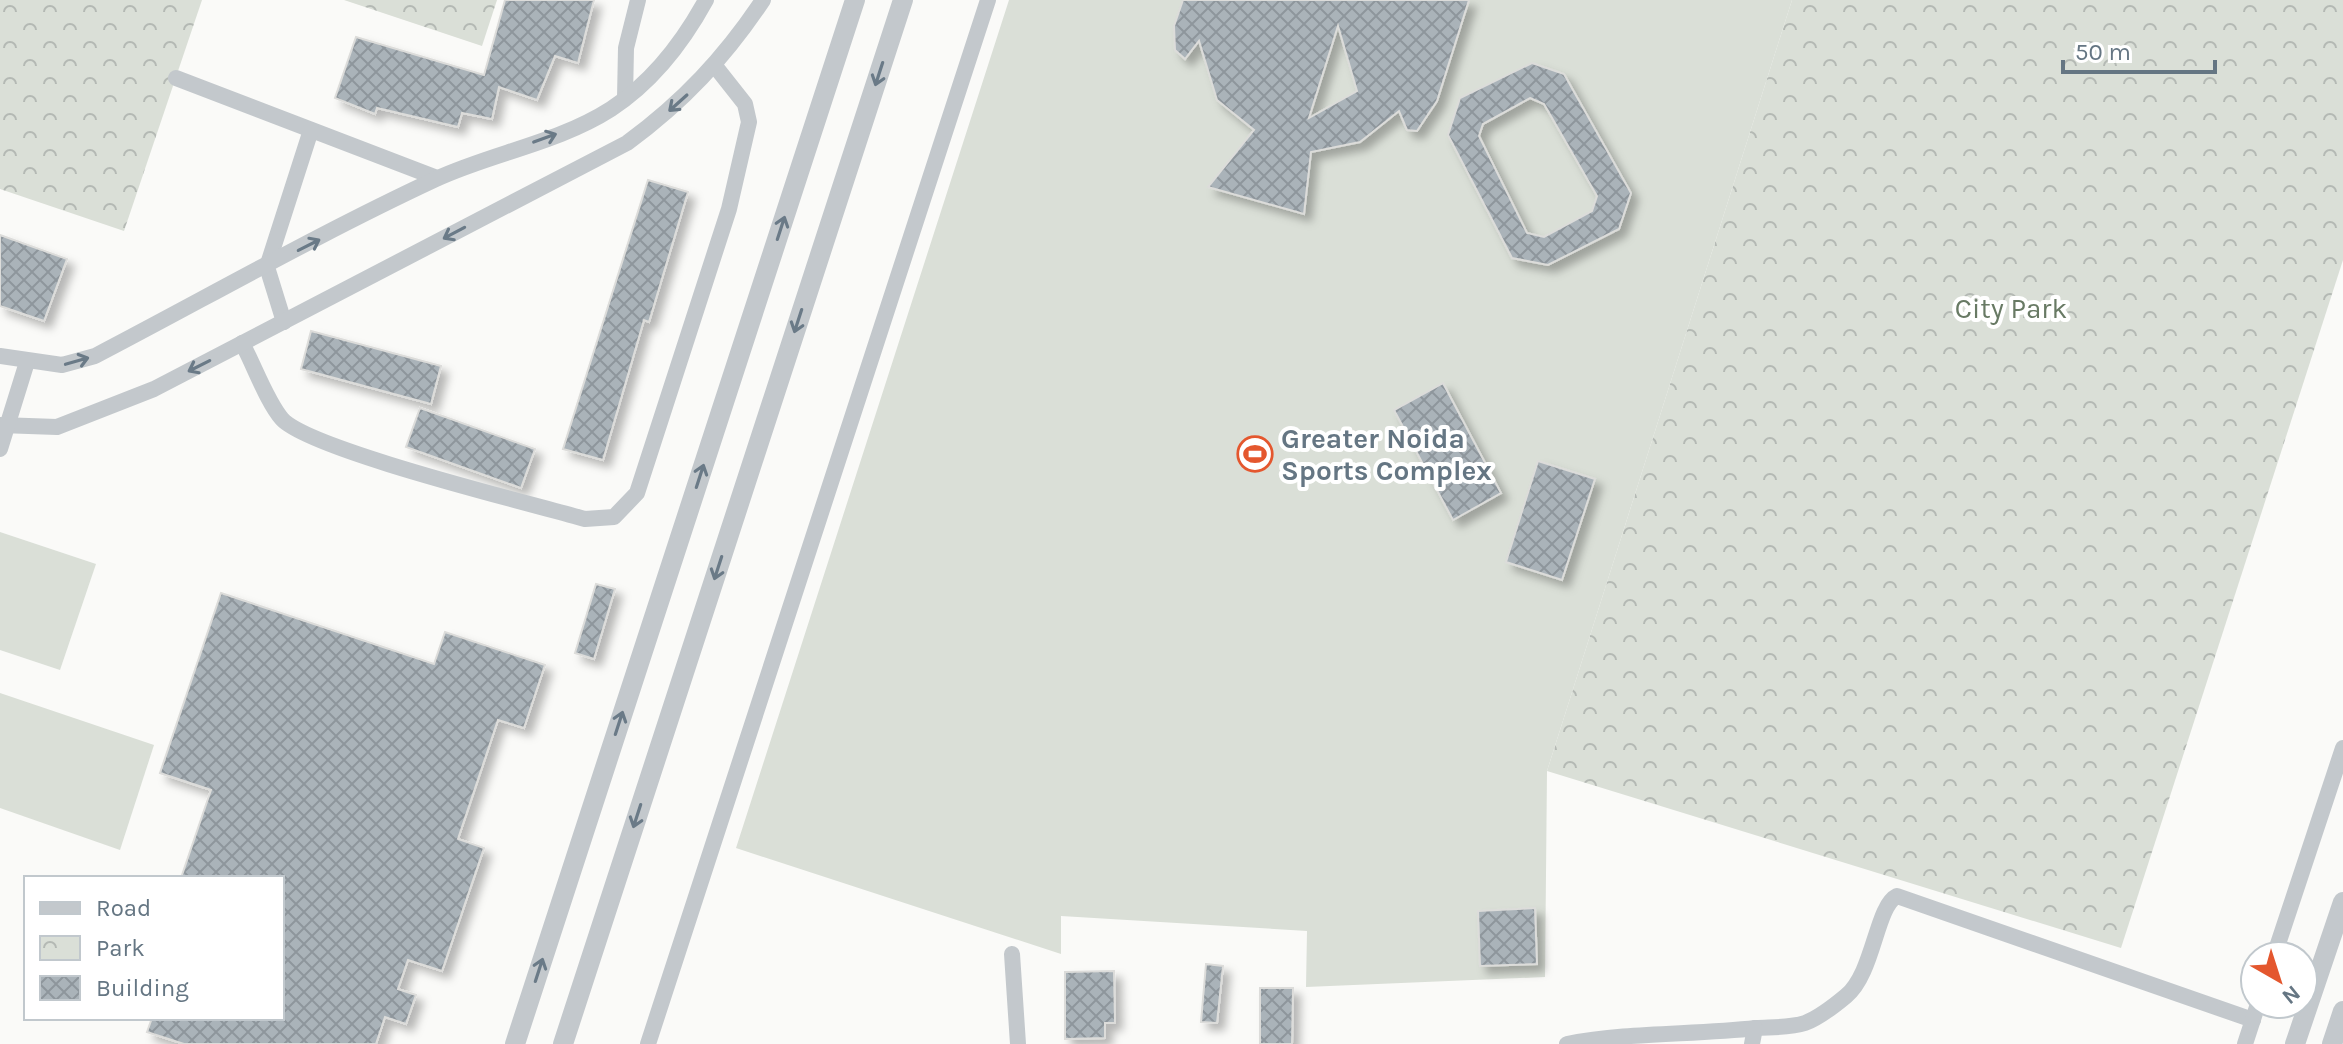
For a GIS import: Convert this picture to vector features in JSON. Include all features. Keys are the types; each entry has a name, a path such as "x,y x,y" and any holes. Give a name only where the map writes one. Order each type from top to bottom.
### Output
{"street":[{"path":"625,98 626,48 638,0"},
{"path":"0,356 62,365 95,356 437,178 587,123 625,98 658,69 691,27 706,0"},
{"path":"4,426 57,427 113,407 284,322 627,143 662,118 715,66 763,0"},
{"path":"515,1044 855,0"},
{"path":"563,1044 903,0"},
{"path":"648,1044 988,0"},
{"path":"242,343 282,419 297,429 352,452 585,519 614,517 637,493 729,209 749,122 745,104 715,66"},
{"path":"176,78 437,178"},
{"path":"284,322 267,267 311,130"},
{"path":"0,449 4,426 27,362"},
{"path":"2279,940 2343,748"},
{"path":"1567,1044 1754,1036 1803,1023 1827,1011 1859,985 1876,943 1885,906 1897,896 2239,1007"},
{"path":"2295,1044 2343,902"},
{"path":"1012,954 1018,1044"},
{"path":"2332,1044 2343,1011"},
{"path":"2245,1044 2253,1020"}],"green space":[{"path":"0,0 202,0 124,231 0,189"},
{"path":"344,0 497,0 482,46"},
{"name":"Greater Noida Sports Complex","path":"1009,0 1792,0 1547,771 1545,977 1306,987 1307,931 1061,916 1061,954 736,848"},
{"name":"City Park","path":"1792,0 2343,0 2343,260 2121,948 1547,771"},
{"path":"0,532 96,564 60,670 0,650"},
{"path":"0,693 154,745 120,850 0,808"}],"building":[{"path":"505,0 594,0 578,63 555,56 537,100 499,87 492,119 462,113 458,127 377,108 375,114 335,98 356,37 484,75"},
{"path":"1183,0 1469,0 1437,101 1417,131 1407,130 1399,111 1360,142 1311,152 1304,214 1208,187 1254,130 1217,100 1199,41 1185,59 1175,50 1174,26","holes":["1338,26 1357,91 1309,118"]},
{"path":"1532,63 1564,74 1631,193 1619,229 1548,265 1512,258 1448,135 1460,98","holes":["1530,98 1544,104 1597,196 1592,211 1544,237 1527,233 1479,136 1483,124"]},
{"path":"648,180 688,192 649,322 644,320 603,460 563,449"},
{"path":"0,235 67,259 44,321 0,306"},
{"path":"311,331 441,366 431,404 301,369"},
{"path":"1443,383 1501,493 1453,520 1394,410"},
{"path":"420,408 535,449 521,488 406,447"},
{"path":"1538,461 1595,479 1562,580 1506,562"},
{"path":"596,584 615,589 594,659 575,653"},
{"path":"221,593 434,664 445,632 545,665 524,728 498,720 458,839 484,848 442,971 408,960 398,989 416,995 406,1024 385,1017 376,1044 184,1044 147,1032 151,1020 284,1020 284,876 182,876 211,790 160,773"},
{"path":"1535,908 1537,964 1480,966 1478,911"},
{"path":"1206,964 1223,966 1217,1023 1201,1022"},
{"path":"1114,971 1115,1023 1105,1023 1105,1038 1065,1039 1065,972"},
{"path":"1260,988 1293,988 1292,1044 1260,1044"}],"place":[{"name":"Greater Noida Sports Complex","path":"1255,454"}]}
